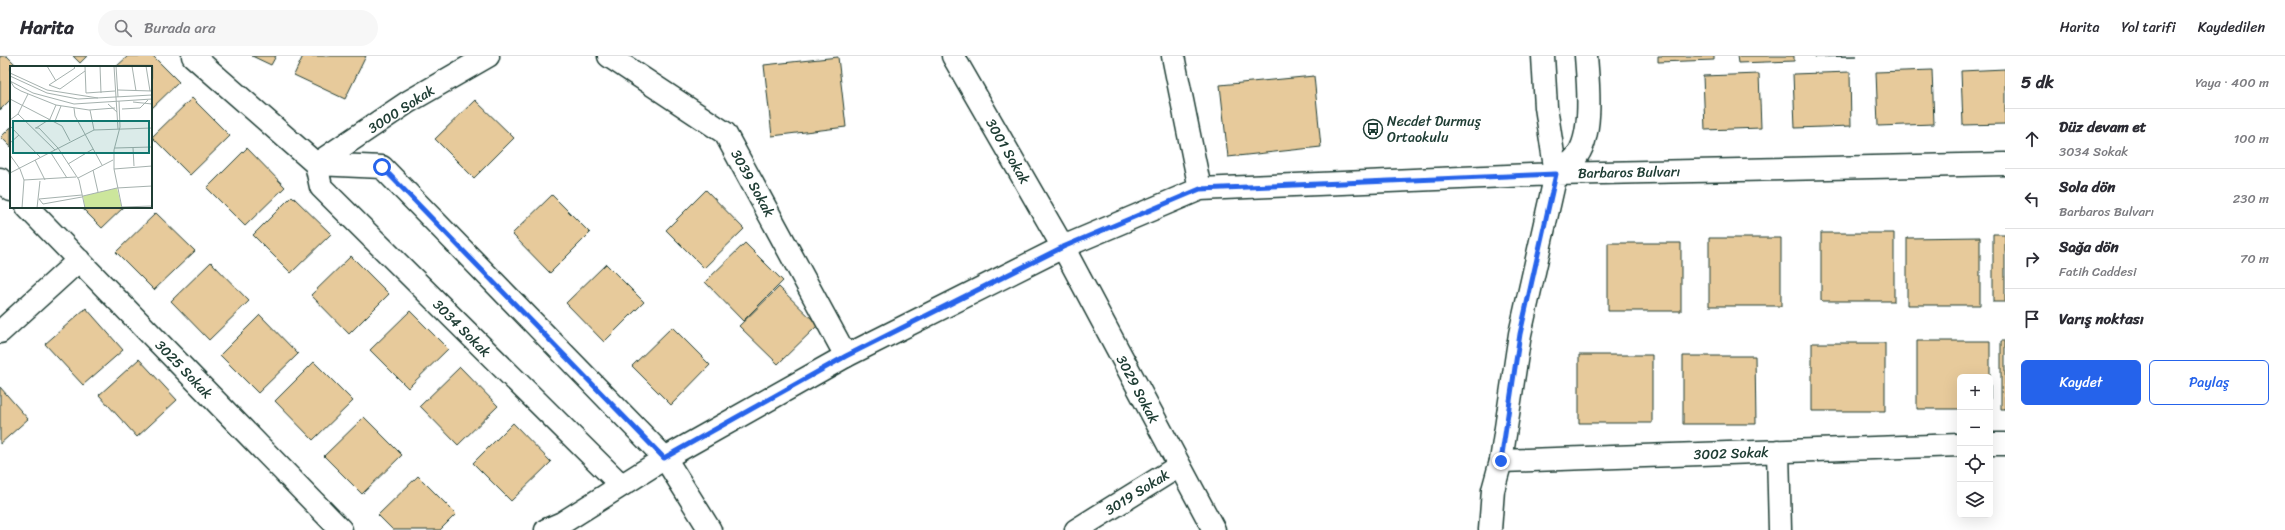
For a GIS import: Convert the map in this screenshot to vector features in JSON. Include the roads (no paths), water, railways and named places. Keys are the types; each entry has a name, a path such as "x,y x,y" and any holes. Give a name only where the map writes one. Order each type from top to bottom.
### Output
{"street":[{"path":"193,56 316,164 382,167 664,458 710,530"},
{"name":"3000 Sokak","path":"316,164 408,102 488,56"},
{"name":"3001 Sokak","path":"953,56 1063,247"},
{"path":"1173,56 1200,189"},
{"path":"1490,530 1493,490 1501,461 1520,334 1556,174 1546,107 1543,56"},
{"path":"1556,174 1576,158 1585,139 1588,99 1586,56"},
{"name":"3039 Sokak","path":"615,57 725,133 846,356"},
{"name":"3034 Sokak","path":"316,164 321,187 620,484"},
{"name":"Barbaros Bulvarı","path":"558,528 620,484 846,356 1063,247 1200,189 1556,174 2005,164"},
{"path":"0,179 10,189"},
{"name":"3025 Sokak","path":"28,208 341,530"},
{"name":"3029 Sokak","path":"1063,247 1214,530"},
{"path":"0,332 78,260"},
{"path":"1993,444 2005,444"},
{"name":"3002 Sokak","path":"1501,461 1957,445"},
{"path":"1778,451 1780,530"},
{"name":"3019 Sokak","path":"1076,530 1179,466"}],"place":[{"name":"Necdet Durmuş Ortaokulu","path":"1373,129"}]}
